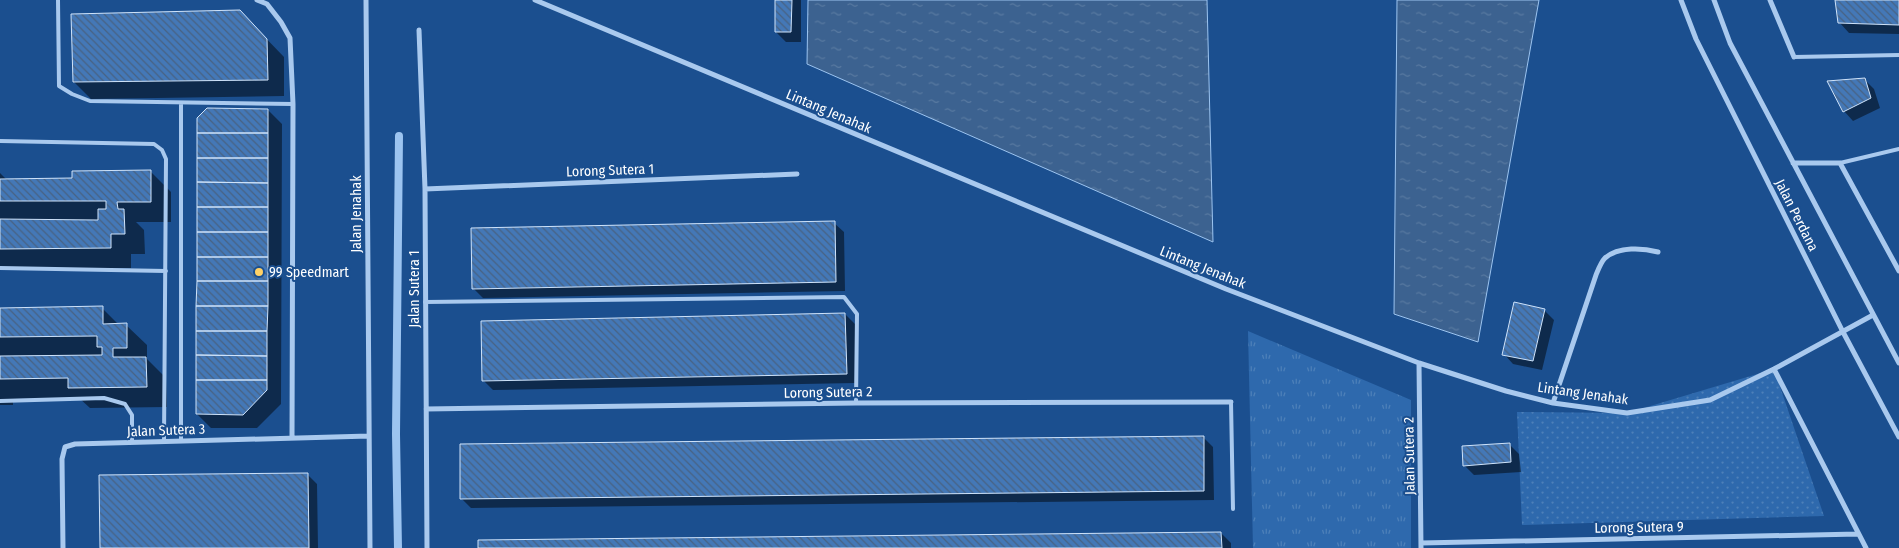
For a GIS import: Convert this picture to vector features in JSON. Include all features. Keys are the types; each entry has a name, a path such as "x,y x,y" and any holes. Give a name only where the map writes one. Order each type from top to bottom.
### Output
{"street":[{"path":"257,0 267,4 282,22 290,38 293,104 292,437"},
{"name":"Jalan Jenahak","path":"366,0 370,548"},
{"name":"Lintang Jenahak","path":"535,0 1226,289 1419,363 1506,391 1553,403 1627,413 1710,400 1774,370 1873,315"},
{"name":"Jalan Perdana","path":"1680,0 1696,39 1843,332 1899,437"},
{"name":"Jalan Perdana","path":"1714,0 1730,43 1899,363"},
{"path":"1770,0 1794,58"},
{"name":"Jalan Sutera 1","path":"418,30 425,189 427,548"},
{"path":"1793,162 1840,163 1899,271"},
{"name":"Lorong Sutera 1","path":"425,189 797,174"},
{"path":"1553,403 1596,275 1605,258 1617,252 1641,248 1658,252"},
{"name":"Jalan Sutera 2","path":"1419,363 1421,545"},
{"path":"1774,370 1819,453 1866,548"},
{"name":"Lorong Sutera 2","path":"426,409 856,403 1231,402"},
{"name":"Jalan Sutera 3","path":"63,548 62,459 65,447 75,444 369,436"},
{"name":"Lorong Sutera 9","path":"1421,545 1858,534"}],"lane":[{"path":"58,0 60,86 72,94 90,101 293,104"},
{"path":"1794,58 1899,55"},
{"path":"181,103 181,441"},
{"path":"0,141 154,144 162,150 166,159 164,441"},
{"path":"1840,163 1899,149"},
{"path":"0,268 166,271"},
{"path":"425,302 844,297 857,314 856,403"},
{"path":"0,401 104,398 125,404 132,415 132,442"},
{"path":"1231,402 1233,509"}],"green space":[{"path":"1248,331 1411,400 1411,548 1253,548"},
{"path":"1774,369 1824,516 1522,525 1517,412 1627,413"}],"water":[{"path":"808,0 1207,0 1213,242 807,64"},
{"path":"1397,0 1539,0 1478,342 1394,314"}],"building":[{"path":"775,0 792,0 791,32 775,32"},
{"path":"1835,0 1899,0 1899,25 1838,23"},
{"path":"240,10 267,39 268,80 73,82 71,14"},
{"path":"1865,78 1871,98 1843,112 1827,81"},
{"path":"207,108 268,109 268,133 197,133 197,118"},
{"path":"197,133 268,133 268,158 197,158"},
{"path":"197,158 268,158 268,183 197,182"},
{"path":"151,170 151,202 117,202 118,209 124,209 125,234 111,234 111,248 0,249 0,219 98,220 98,209 106,209 106,201 0,201 0,179 72,178 72,171"},
{"path":"197,182 268,183 268,207 197,207"},
{"path":"197,207 268,207 268,232 197,232"},
{"path":"835,221 836,282 472,289 471,228"},
{"path":"197,232 268,232 268,257 197,257"},
{"path":"197,257 268,257 268,281 197,281"},
{"path":"197,281 268,281 268,306 196,306"},
{"path":"1514,302 1545,309 1533,361 1502,355"},
{"path":"103,306 103,324 127,323 127,348 113,348 113,357 146,357 147,387 68,388 68,378 0,379 0,356 102,355 102,347 97,347 97,336 0,337 0,308"},
{"path":"196,306 268,306 267,331 196,331"},
{"path":"845,313 847,374 482,381 481,321"},
{"path":"196,331 267,331 267,356 196,355"},
{"path":"196,355 267,356 267,380 196,380"},
{"path":"196,380 267,380 267,390 243,415 196,414"},
{"path":"1204,436 1204,491 460,499 460,444"},
{"path":"1510,443 1511,462 1463,466 1462,446"},
{"path":"308,473 309,548 100,548 99,475"},
{"path":"1221,532 1222,548 478,548 478,540"}],"waterway":[{"path":"398,548 396,434 399,136"}],"place":[{"name":"99 Speedmart","path":"259,272"}]}
